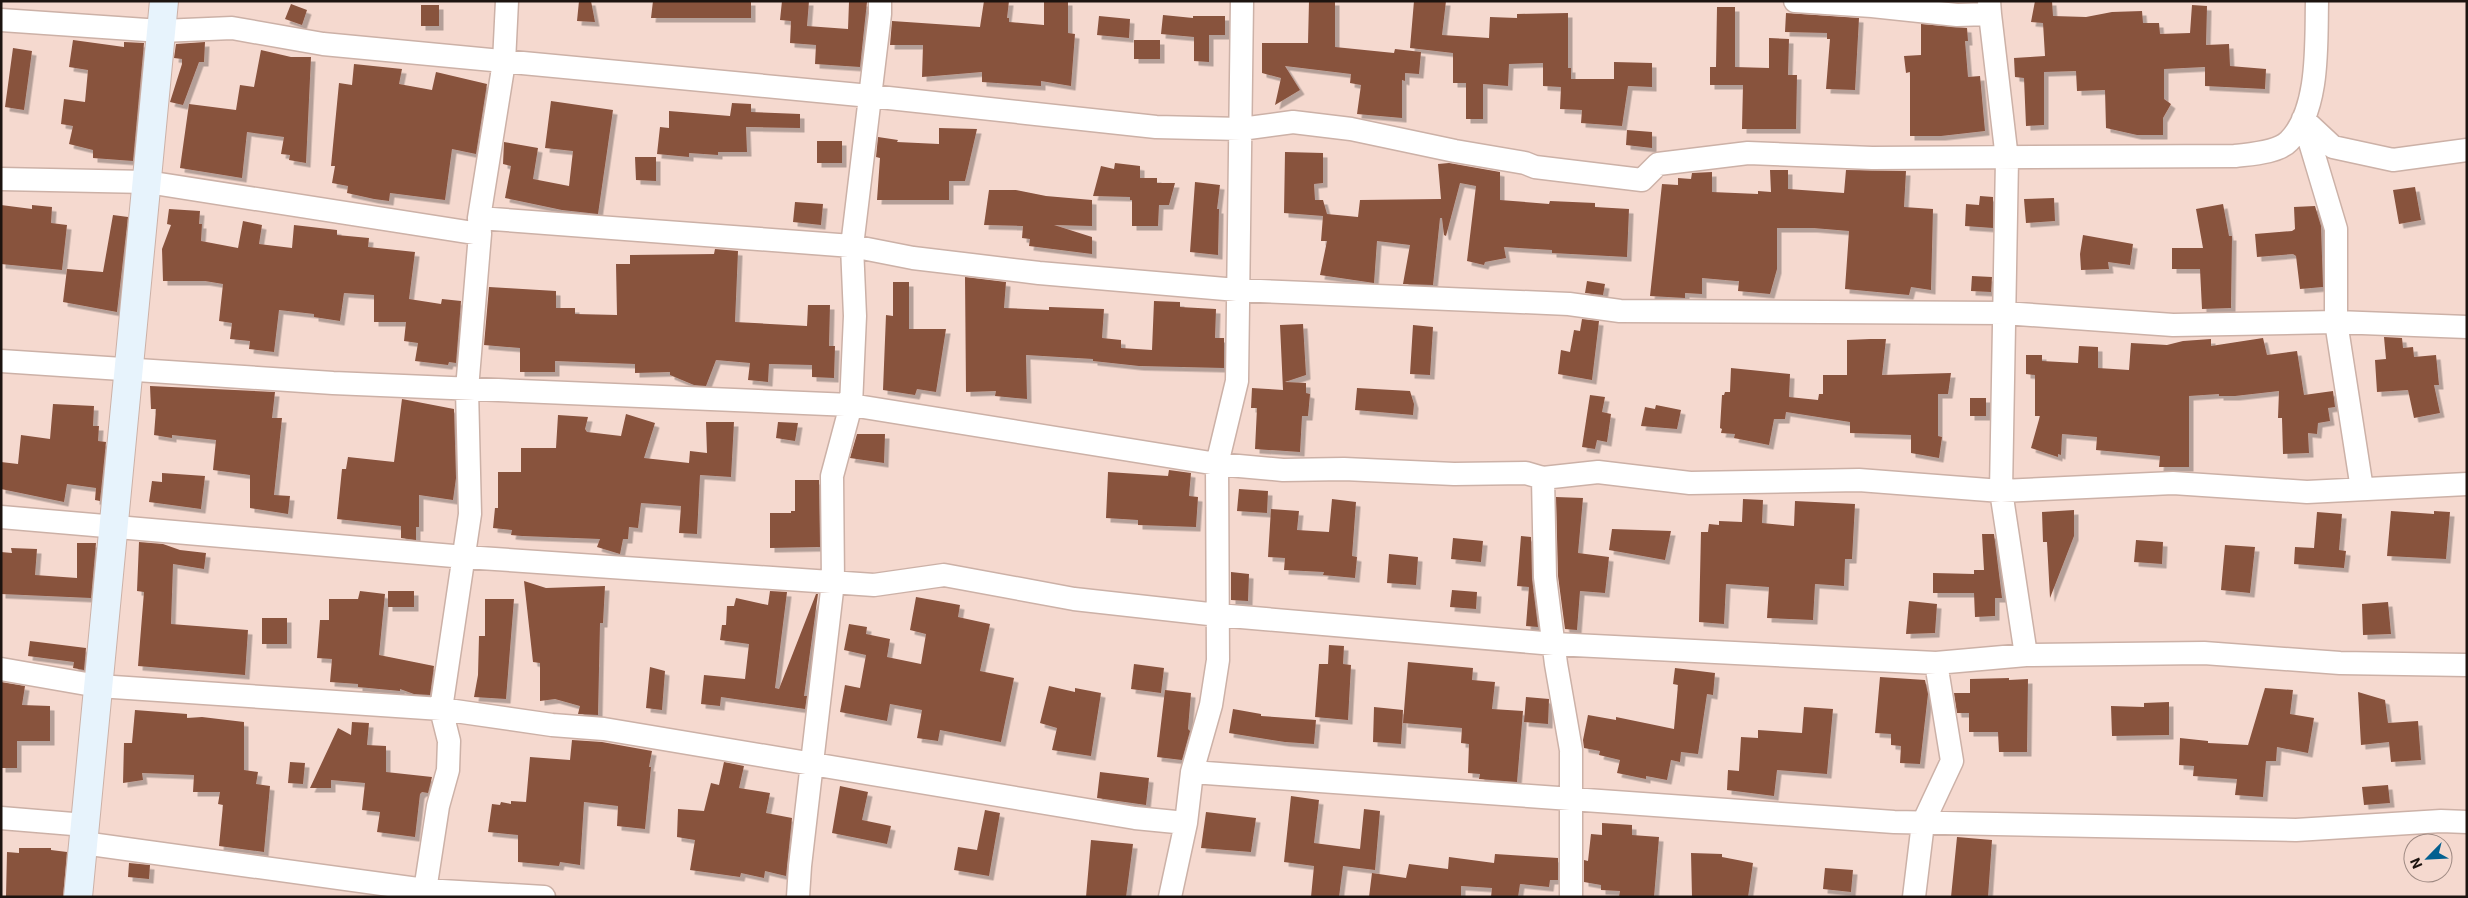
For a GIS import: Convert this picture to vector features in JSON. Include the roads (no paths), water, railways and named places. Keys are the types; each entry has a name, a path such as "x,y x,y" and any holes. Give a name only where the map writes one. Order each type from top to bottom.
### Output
{"street":[{"path":"78,897 164,1"},
{"path":"424,893 438,806 448,770 449,741 441,709 470,514 467,389 479,226 504,62 507,1"},
{"path":"798,897 833,582 832,476 851,405 855,316 852,246 880,1"},
{"path":"1170,897 1186,823 1192,772 1211,705 1218,660 1217,464 1237,381 1242,1"},
{"path":"1795,1 1872,6 1957,15 1990,8 2007,158 2001,491 2026,655"},
{"path":"1,20 162,31 232,28 323,44 870,96 1156,126 1241,129 1293,122 1352,129 1455,151 1526,162 1534,167 1642,180 1658,164 1748,153 1872,158 2235,156 2264,153 2289,142 2303,119 2314,90 2317,1"},
{"path":"2303,119 2333,147 2393,160 2467,150"},
{"path":"2303,119 2336,229 2336,322 2362,489"},
{"path":"1,179 147,182 479,226 852,246 913,258 1039,273 1237,290 1569,304 1620,311 2004,313 2172,325 2336,322 2467,327"},
{"path":"1,361 315,382 851,405 1217,464 1283,470 1344,469 1454,474 1526,473 1543,478 1598,472 1690,483 1859,480 2001,491 2173,483 2307,492 2467,484"},
{"path":"1543,478 1545,577 1571,750 1571,897"},
{"path":"1,516 465,557 874,585 944,575 1074,599 1218,615 1554,644 1936,663 2026,655 2204,653 2340,663 2467,665"},
{"path":"1914,897 1923,823 1952,761 1936,663"},
{"path":"1,669 98,686 441,709 552,725 604,729 1135,818 1186,823"},
{"path":"1192,772 1923,823 2296,830 2441,821 2467,822"},
{"path":"1,818 424,893 544,897"}]}
